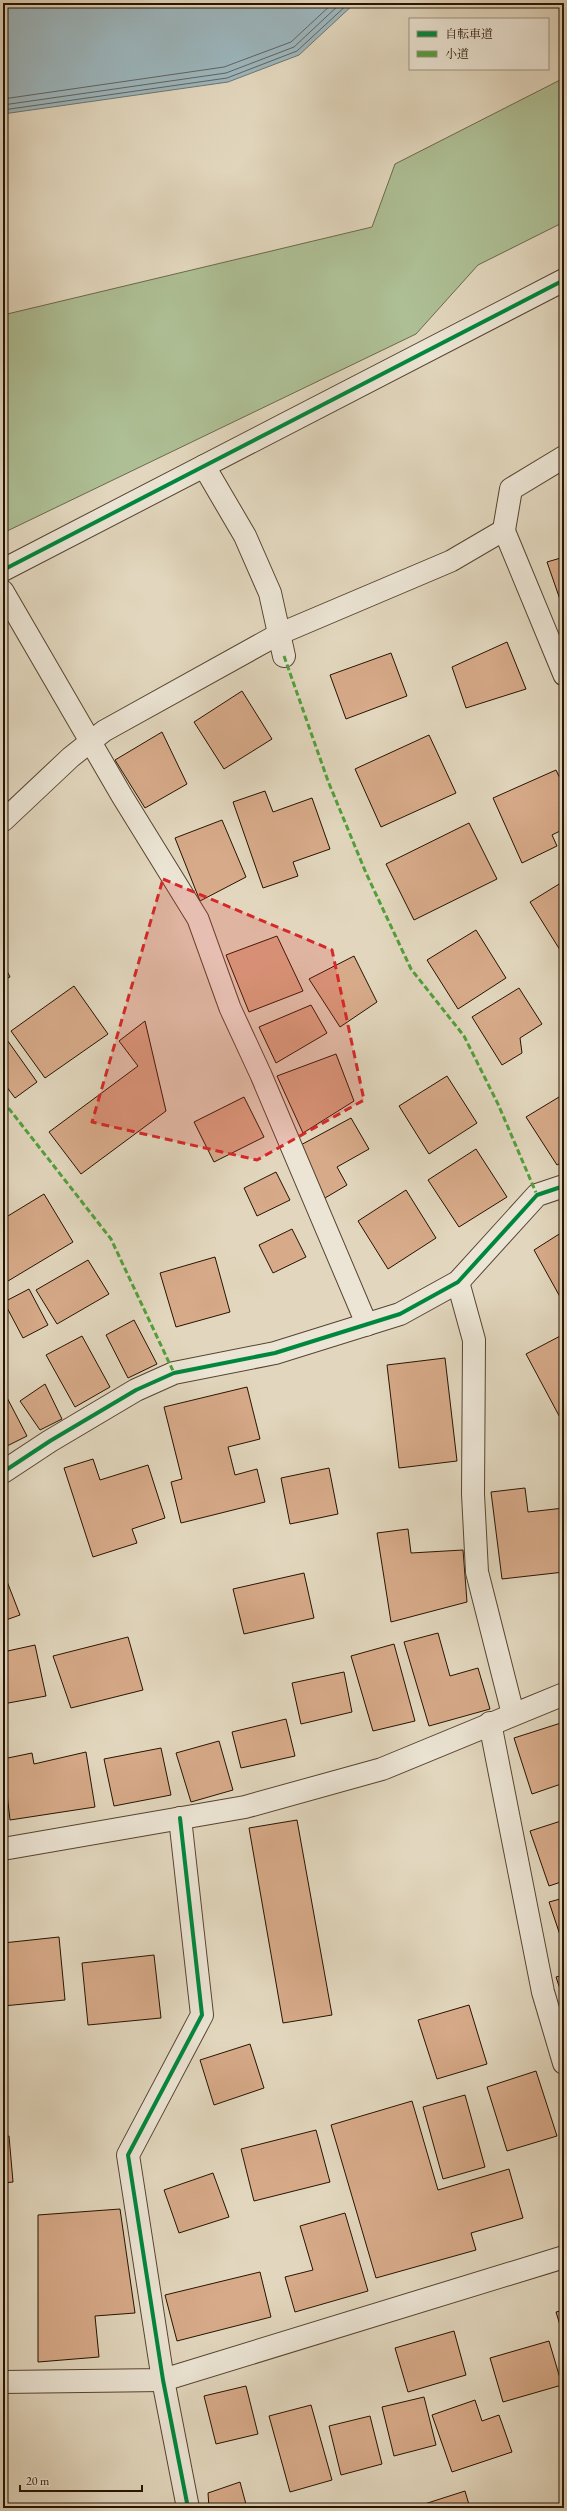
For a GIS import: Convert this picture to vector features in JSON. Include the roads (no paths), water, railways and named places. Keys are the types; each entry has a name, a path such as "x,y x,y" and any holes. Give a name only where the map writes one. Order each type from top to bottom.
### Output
{"street":[{"path":"3,570 564,280"},
{"path":"504,530 511,489 564,457"},
{"path":"204,466 244,536 270,593 284,656"},
{"path":"3,1472 50,1441 136,1390 174,1373 275,1352 400,1314 458,1282 537,1195 564,1186"},
{"path":"458,1282 474,1340 473,1494 477,1572 513,1714"},
{"path":"3,1850 246,1807 382,1769 490,1723 564,1694"},
{"path":"490,1723 543,1992 564,2063"},
{"path":"180,1818 202,2015 128,2155 163,2380 188,2508"},
{"path":"3,2382 163,2380 564,2257"}],"lane":[{"path":"3,821 71,757 104,730 280,634 451,561 504,530 564,675"},
{"path":"3,591 122,796 198,919 230,1008 261,1075 367,1325"}],"water":[{"path":"3,3 355,3 299,55 228,82 3,114"}]}
